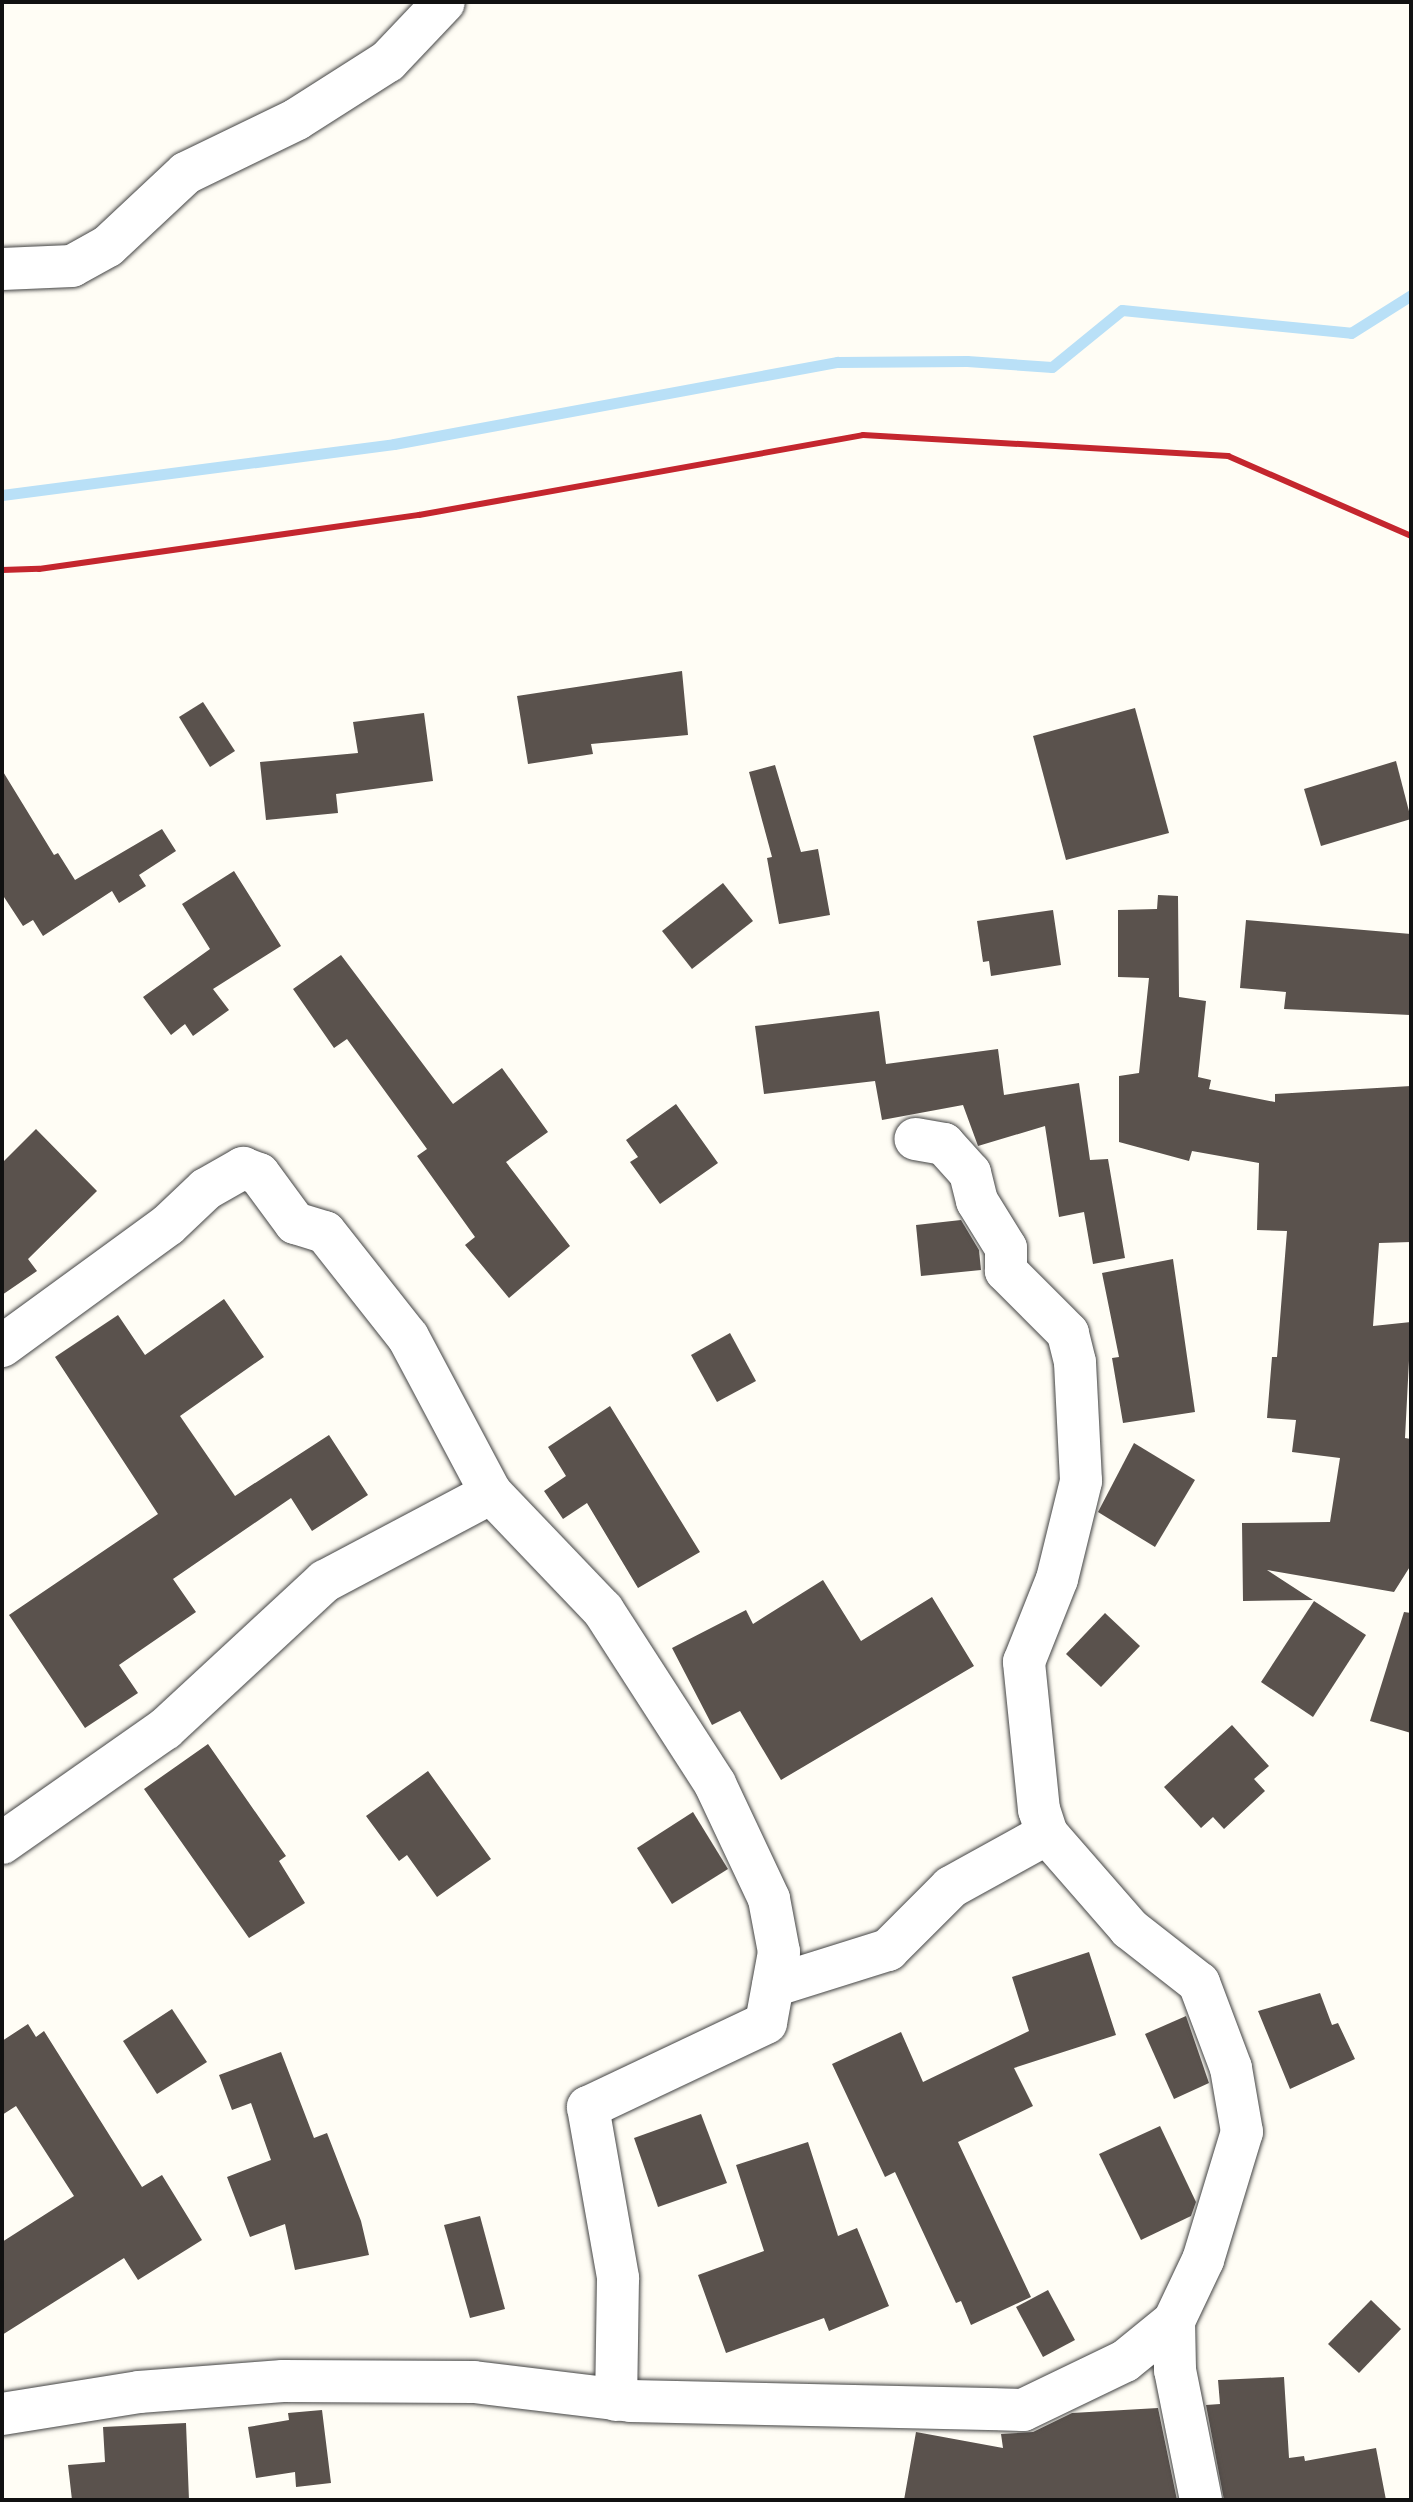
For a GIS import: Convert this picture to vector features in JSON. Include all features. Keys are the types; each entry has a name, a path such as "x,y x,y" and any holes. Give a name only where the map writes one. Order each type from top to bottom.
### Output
{"street":[{"path":"2,269 72,266 108,246 186,173 297,119 388,61 444,2"},
{"path":"2,2414 139,2392 283,2381 474,2382 616,2400 862,2403 993,2412 1023,2410 1125,2361 1174,2321 1203,2260 1242,2132 1231,2068 1199,1983 1130,1929 1047,1834 1039,1810 1024,1662 1057,1579 1081,1481 1075,1362 1068,1333 1006,1271 1006,1248 977,1201 970,1173 944,1144 915,1139"},
{"path":"2,1346 168,1225 206,1189 229,1174 251,1170 295,1223 325,1232 408,1337 491,1493 603,1610 715,1784 769,1899 779,1952 766,2023 588,2107 618,2278 616,2400"},
{"path":"2,1843 165,1729 325,1581 491,1493"},
{"path":"773,1986 888,1950 951,1887 1047,1834"},
{"path":"1174,2321 1175,2370 1201,2500"},
{"path":"1125,2361 1175,2370"}],"building":[{"path":"682,671 688,735 591,744 593,754 528,764 517,696"},
{"path":"203,702 235,751 210,767 179,717"},
{"path":"1135,708 1169,833 1066,860 1033,736"},
{"path":"424,713 433,781 336,794 338,813 266,820 260,762 358,753 353,722"},
{"path":"1396,761 1411,819 1321,846 1304,789"},
{"path":"775,765 801,852 818,849 830,915 779,924 767,858 772,857 749,772"},
{"path":"2,770 54,855 58,853 75,880 162,829 176,851 139,875 146,886 119,903 112,891 43,936 33,920 23,926 2,894"},
{"path":"234,871 281,946 213,989 229,1010 193,1036 185,1024 171,1035 143,997 210,949 182,904"},
{"path":"723,883 753,921 692,969 662,931"},
{"path":"1158,895 1178,896 1179,997 1206,1001 1198,1077 1211,1080 1209,1089 1275,1102 1275,1094 1411,1086 1411,1242 1379,1243 1373,1326 1411,1322 1405,1438 1411,1439 1411,1565 1394,1592 1267,1570 1313,1600 1243,1601 1242,1523 1330,1522 1340,1458 1292,1452 1296,1420 1267,1418 1272,1357 1277,1357 1287,1231 1257,1230 1259,1163 1192,1151 1189,1161 1119,1142 1119,1076 1139,1073 1149,978 1118,977 1118,910 1157,909"},
{"path":"1053,910 1061,965 991,976 989,961 983,962 977,921"},
{"path":"1246,920 1411,934 1410,1015 1284,1009 1286,992 1240,988"},
{"path":"341,955 453,1104 502,1068 548,1132 506,1162 570,1246 509,1298 465,1245 475,1237 417,1156 427,1149 347,1039 334,1048 293,989"},
{"path":"879,1011 886,1064 998,1049 1004,1095 1079,1083 1090,1160 1108,1159 1125,1258 1093,1264 1084,1212 1059,1217 1045,1126 978,1146 963,1105 882,1120 875,1081 764,1094 755,1026"},
{"path":"676,1104 718,1163 660,1204 630,1162 638,1157 626,1140"},
{"path":"36,1129 97,1191 28,1259 37,1271 2,1295 2,1163"},
{"path":"961,1220 979,1250 981,1270 921,1276 916,1225"},
{"path":"1173,1259 1195,1412 1123,1423 1112,1358 1119,1357 1102,1273"},
{"path":"224,1299 264,1357 180,1416 235,1496 329,1435 368,1495 312,1531 291,1498 173,1579 196,1612 119,1665 138,1693 85,1728 9,1615 158,1514 55,1357 118,1315 145,1355"},
{"path":"730,1333 756,1381 717,1402 691,1355"},
{"path":"610,1406 700,1552 638,1588 587,1503 563,1519 544,1491 566,1476 548,1447"},
{"path":"1134,1443 1195,1480 1155,1547 1098,1512"},
{"path":"823,1580 861,1641 932,1597 974,1666 781,1780 740,1711 712,1725 672,1648 746,1610 753,1624"},
{"path":"1314,1601 1366,1635 1313,1717 1261,1682"},
{"path":"1404,1612 1411,1613 1411,1733 1370,1721"},
{"path":"1105,1613 1140,1646 1101,1687 1066,1654"},
{"path":"1232,1725 1269,1766 1254,1779 1265,1791 1224,1829 1213,1817 1201,1828 1164,1787"},
{"path":"208,1744 286,1856 279,1861 305,1903 249,1938 144,1789"},
{"path":"428,1771 491,1859 437,1897 407,1855 399,1861 366,1816"},
{"path":"693,1812 728,1869 672,1904 637,1848"},
{"path":"1089,1952 1116,2035 1014,2068 1033,2106 958,2142 1031,2297 971,2325 961,2301 956,2303 895,2172 885,2177 832,2064 901,2032 923,2082 1029,2031 1012,1977"},
{"path":"1320,1993 1332,2025 1338,2023 1355,2059 1290,2089 1258,2011"},
{"path":"172,2009 207,2062 157,2094 123,2041"},
{"path":"1186,2016 1209,2083 1174,2099 1145,2034"},
{"path":"28,2024 36,2037 44,2031 142,2187 162,2175 202,2240 138,2280 124,2258 2,2335 2,2242 74,2196 16,2106 2,2115 2,2041"},
{"path":"281,2052 314,2138 327,2133 361,2221 369,2255 295,2270 285,2224 250,2237 227,2177 271,2160 251,2103 232,2110 219,2075"},
{"path":"701,2114 727,2183 658,2207 634,2138"},
{"path":"1160,2126 1196,2202 1191,2216 1141,2240 1099,2154"},
{"path":"808,2142 838,2236 857,2228 889,2306 829,2331 824,2318 726,2353 698,2275 764,2251 736,2165"},
{"path":"480,2216 505,2309 470,2318 444,2225"},
{"path":"1048,2290 1075,2340 1043,2357 1016,2307"},
{"path":"1371,2300 1401,2329 1359,2373 1328,2344"},
{"path":"1284,2377 1289,2458 1304,2456 1305,2461 1376,2448 1386,2500 1224,2500 1206,2405 1220,2404 1218,2380"},
{"path":"1158,2408 1177,2500 904,2500 916,2432 1003,2448 1001,2434 1033,2432 1072,2413"},
{"path":"322,2410 331,2483 296,2487 295,2472 256,2478 248,2427 289,2420 288,2413"},
{"path":"186,2423 189,2500 72,2500 68,2465 105,2462 103,2427"}],"waterway":[{"path":"2,495 394,444 837,362 967,361 1052,367 1122,310 1351,333 1411,295"}],"railway":[{"path":"2,570 39,569 419,515 863,435 1228,456 1411,536"}]}
